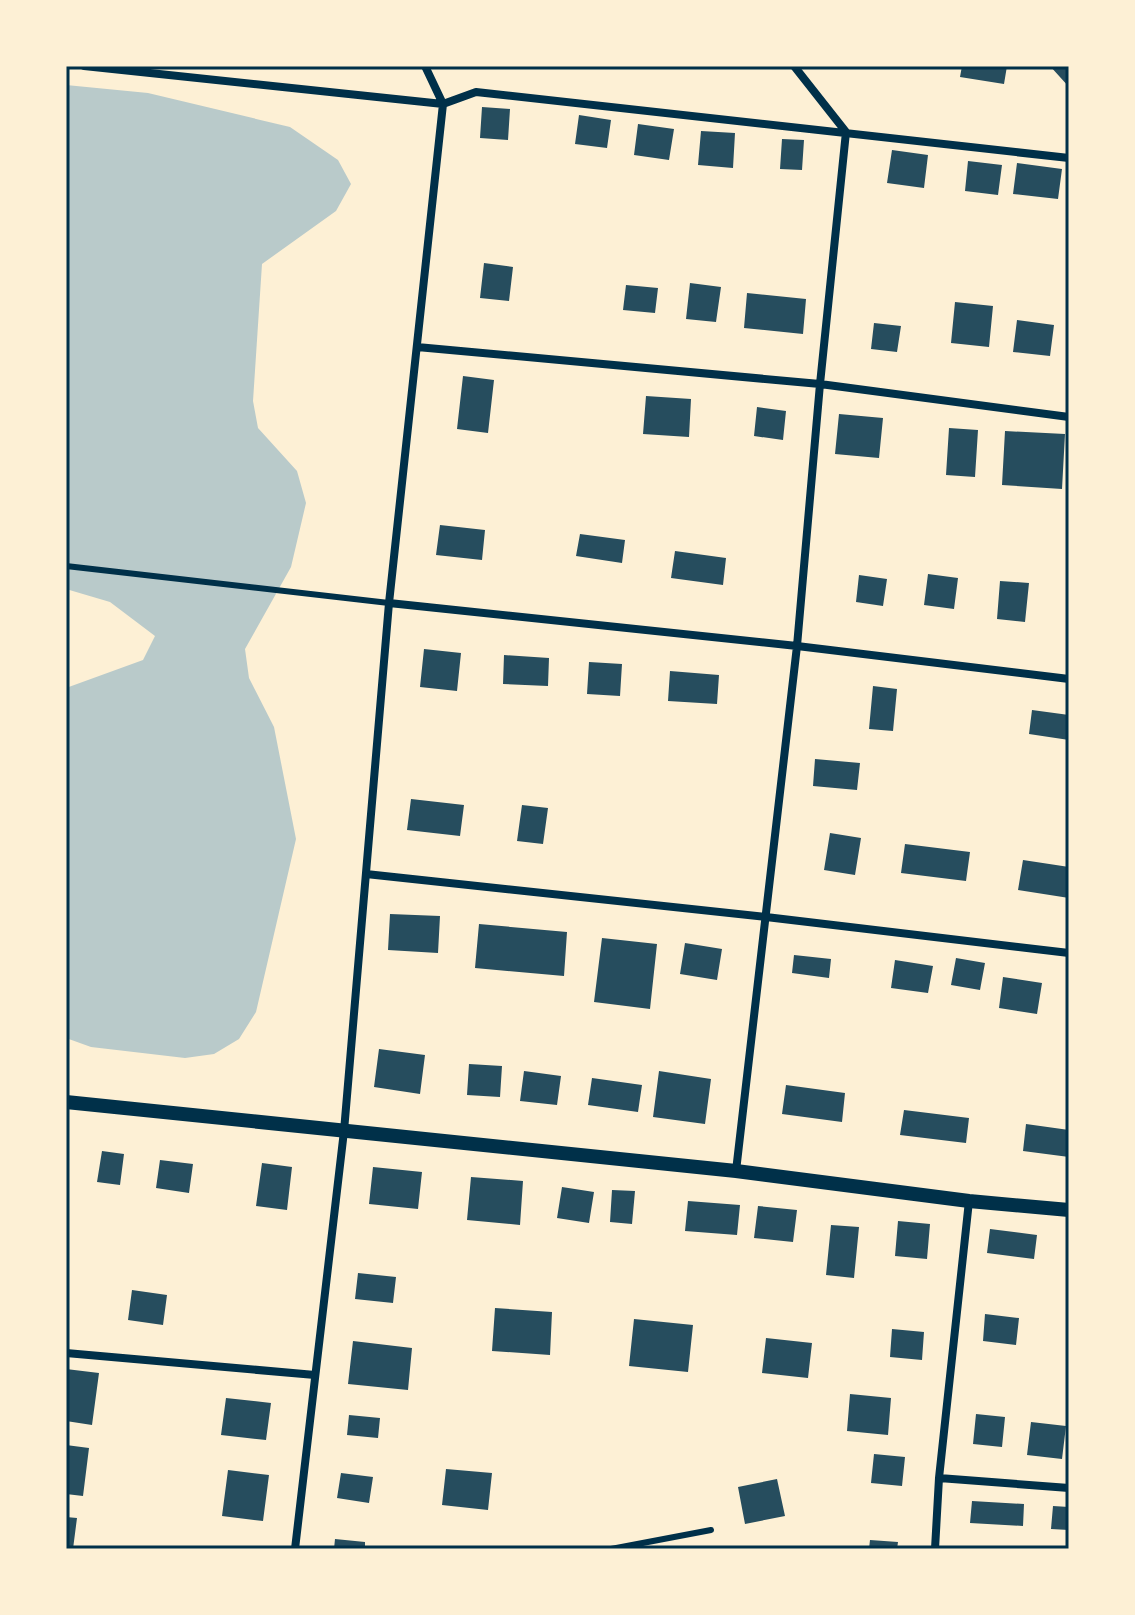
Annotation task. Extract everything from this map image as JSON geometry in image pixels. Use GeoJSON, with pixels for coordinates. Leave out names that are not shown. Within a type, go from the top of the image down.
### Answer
{"type":"FeatureCollection","features":[{"type":"Feature","properties":{"kind":"street"},"geometry":{"type":"LineString","coordinates":[[84,66],[443,104],[476,92],[1069,158]]}},
{"type":"Feature","properties":{"kind":"street"},"geometry":{"type":"LineString","coordinates":[[295,1549],[344,1131],[389,603],[443,104],[425,66]]}},
{"type":"Feature","properties":{"kind":"street"},"geometry":{"type":"LineString","coordinates":[[736,1171],[797,646],[846,132],[794,66]]}},
{"type":"Feature","properties":{"kind":"street"},"geometry":{"type":"LineString","coordinates":[[417,347],[820,384],[1069,417]]}},
{"type":"Feature","properties":{"kind":"street"},"geometry":{"type":"LineString","coordinates":[[389,603],[797,646],[1069,679]]}},
{"type":"Feature","properties":{"kind":"street"},"geometry":{"type":"LineString","coordinates":[[366,874],[1069,953]]}},
{"type":"Feature","properties":{"kind":"street"},"geometry":{"type":"LineString","coordinates":[[66,1102],[736,1171],[969,1201],[1069,1210]]}},
{"type":"Feature","properties":{"kind":"street"},"geometry":{"type":"LineString","coordinates":[[935,1549],[939,1478],[969,1201]]}},
{"type":"Feature","properties":{"kind":"street"},"geometry":{"type":"LineString","coordinates":[[66,1353],[315,1375]]}},
{"type":"Feature","properties":{"kind":"street"},"geometry":{"type":"LineString","coordinates":[[939,1478],[1069,1488]]}},
{"type":"Feature","properties":{"kind":"lane"},"geometry":{"type":"LineString","coordinates":[[66,566],[389,603]]}},
{"type":"Feature","properties":{"kind":"lane"},"geometry":{"type":"LineString","coordinates":[[611,1549],[711,1530]]}},
{"type":"Feature","properties":{"kind":"shaded area"},"geometry":{"type":"Polygon","coordinates":[[[66,85],[148,93],[290,127],[338,160],[351,184],[336,211],[262,264],[253,401],[258,428],[297,471],[306,503],[291,567],[245,649],[249,678],[274,727],[296,839],[256,1012],[239,1039],[214,1054],[185,1058],[91,1047],[66,1038],[66,688],[143,660],[155,636],[110,602],[66,589],[66,85]]]}},
{"type":"Feature","properties":{"kind":"building"},"geometry":{"type":"Polygon","coordinates":[[[962,66],[1007,66],[1004,84],[960,77],[962,66]]]}},
{"type":"Feature","properties":{"kind":"building"},"geometry":{"type":"Polygon","coordinates":[[[1050,66],[1069,66],[1069,87],[1050,66]]]}},
{"type":"Feature","properties":{"kind":"building"},"geometry":{"type":"Polygon","coordinates":[[[482,107],[510,109],[508,140],[480,138],[482,107]]]}},
{"type":"Feature","properties":{"kind":"building"},"geometry":{"type":"Polygon","coordinates":[[[579,115],[611,120],[607,148],[575,144],[579,115]]]}},
{"type":"Feature","properties":{"kind":"building"},"geometry":{"type":"Polygon","coordinates":[[[638,124],[674,129],[669,160],[634,155],[638,124]]]}},
{"type":"Feature","properties":{"kind":"building"},"geometry":{"type":"Polygon","coordinates":[[[701,131],[735,133],[733,168],[698,165],[701,131]]]}},
{"type":"Feature","properties":{"kind":"building"},"geometry":{"type":"Polygon","coordinates":[[[782,139],[804,140],[802,170],[780,169],[782,139]]]}},
{"type":"Feature","properties":{"kind":"building"},"geometry":{"type":"Polygon","coordinates":[[[892,150],[928,155],[924,188],[887,183],[892,150]]]}},
{"type":"Feature","properties":{"kind":"building"},"geometry":{"type":"Polygon","coordinates":[[[968,161],[1002,165],[998,195],[965,191],[968,161]]]}},
{"type":"Feature","properties":{"kind":"building"},"geometry":{"type":"Polygon","coordinates":[[[1017,163],[1062,169],[1058,199],[1013,194],[1017,163]]]}},
{"type":"Feature","properties":{"kind":"building"},"geometry":{"type":"Polygon","coordinates":[[[484,263],[513,267],[509,301],[480,298],[484,263]]]}},
{"type":"Feature","properties":{"kind":"building"},"geometry":{"type":"Polygon","coordinates":[[[690,283],[721,287],[716,322],[686,319],[690,283]]]}},
{"type":"Feature","properties":{"kind":"building"},"geometry":{"type":"Polygon","coordinates":[[[626,285],[658,288],[655,313],[623,310],[626,285]]]}},
{"type":"Feature","properties":{"kind":"building"},"geometry":{"type":"Polygon","coordinates":[[[747,293],[806,299],[803,334],[744,328],[747,293]]]}},
{"type":"Feature","properties":{"kind":"building"},"geometry":{"type":"Polygon","coordinates":[[[955,302],[993,306],[989,347],[951,343],[955,302]]]}},
{"type":"Feature","properties":{"kind":"building"},"geometry":{"type":"Polygon","coordinates":[[[1017,320],[1054,325],[1050,356],[1013,352],[1017,320]]]}},
{"type":"Feature","properties":{"kind":"building"},"geometry":{"type":"Polygon","coordinates":[[[874,323],[901,326],[897,352],[871,349],[874,323]]]}},
{"type":"Feature","properties":{"kind":"building"},"geometry":{"type":"Polygon","coordinates":[[[463,376],[494,380],[488,433],[457,429],[463,376]]]}},
{"type":"Feature","properties":{"kind":"building"},"geometry":{"type":"Polygon","coordinates":[[[646,396],[691,399],[689,437],[643,434],[646,396]]]}},
{"type":"Feature","properties":{"kind":"building"},"geometry":{"type":"Polygon","coordinates":[[[757,407],[786,411],[783,440],[754,436],[757,407]]]}},
{"type":"Feature","properties":{"kind":"building"},"geometry":{"type":"Polygon","coordinates":[[[839,414],[883,418],[879,458],[835,454],[839,414]]]}},
{"type":"Feature","properties":{"kind":"building"},"geometry":{"type":"Polygon","coordinates":[[[949,428],[978,430],[975,477],[946,475],[949,428]]]}},
{"type":"Feature","properties":{"kind":"building"},"geometry":{"type":"Polygon","coordinates":[[[1005,431],[1065,434],[1062,489],[1002,485],[1005,431]]]}},
{"type":"Feature","properties":{"kind":"building"},"geometry":{"type":"Polygon","coordinates":[[[440,525],[485,530],[482,560],[436,555],[440,525]]]}},
{"type":"Feature","properties":{"kind":"building"},"geometry":{"type":"Polygon","coordinates":[[[580,534],[625,540],[622,563],[576,556],[580,534]]]}},
{"type":"Feature","properties":{"kind":"building"},"geometry":{"type":"Polygon","coordinates":[[[675,551],[726,558],[723,585],[671,578],[675,551]]]}},
{"type":"Feature","properties":{"kind":"building"},"geometry":{"type":"Polygon","coordinates":[[[928,574],[958,578],[954,609],[924,605],[928,574]]]}},
{"type":"Feature","properties":{"kind":"building"},"geometry":{"type":"Polygon","coordinates":[[[859,575],[887,579],[883,606],[856,602],[859,575]]]}},
{"type":"Feature","properties":{"kind":"building"},"geometry":{"type":"Polygon","coordinates":[[[1000,581],[1029,583],[1025,622],[997,619],[1000,581]]]}},
{"type":"Feature","properties":{"kind":"building"},"geometry":{"type":"Polygon","coordinates":[[[424,649],[461,653],[457,691],[420,687],[424,649]]]}},
{"type":"Feature","properties":{"kind":"building"},"geometry":{"type":"Polygon","coordinates":[[[504,655],[549,658],[548,686],[503,684],[504,655]]]}},
{"type":"Feature","properties":{"kind":"building"},"geometry":{"type":"Polygon","coordinates":[[[589,662],[622,664],[620,696],[587,694],[589,662]]]}},
{"type":"Feature","properties":{"kind":"building"},"geometry":{"type":"Polygon","coordinates":[[[670,671],[719,675],[717,704],[668,701],[670,671]]]}},
{"type":"Feature","properties":{"kind":"building"},"geometry":{"type":"Polygon","coordinates":[[[873,686],[897,689],[893,731],[869,729],[873,686]]]}},
{"type":"Feature","properties":{"kind":"building"},"geometry":{"type":"Polygon","coordinates":[[[1032,710],[1069,715],[1069,740],[1029,734],[1032,710]]]}},
{"type":"Feature","properties":{"kind":"building"},"geometry":{"type":"Polygon","coordinates":[[[815,759],[860,763],[857,790],[813,786],[815,759]]]}},
{"type":"Feature","properties":{"kind":"building"},"geometry":{"type":"Polygon","coordinates":[[[411,799],[464,805],[460,836],[407,830],[411,799]]]}},
{"type":"Feature","properties":{"kind":"building"},"geometry":{"type":"Polygon","coordinates":[[[522,805],[548,808],[543,844],[517,841],[522,805]]]}},
{"type":"Feature","properties":{"kind":"building"},"geometry":{"type":"Polygon","coordinates":[[[830,833],[861,838],[855,875],[824,870],[830,833]]]}},
{"type":"Feature","properties":{"kind":"building"},"geometry":{"type":"Polygon","coordinates":[[[905,844],[970,852],[966,881],[901,873],[905,844]]]}},
{"type":"Feature","properties":{"kind":"building"},"geometry":{"type":"Polygon","coordinates":[[[1023,860],[1069,867],[1069,898],[1018,890],[1023,860]]]}},
{"type":"Feature","properties":{"kind":"building"},"geometry":{"type":"Polygon","coordinates":[[[390,914],[440,916],[438,953],[388,950],[390,914]]]}},
{"type":"Feature","properties":{"kind":"building"},"geometry":{"type":"Polygon","coordinates":[[[479,924],[567,932],[564,976],[475,968],[479,924]]]}},
{"type":"Feature","properties":{"kind":"building"},"geometry":{"type":"Polygon","coordinates":[[[602,938],[657,944],[650,1009],[594,1002],[602,938]]]}},
{"type":"Feature","properties":{"kind":"building"},"geometry":{"type":"Polygon","coordinates":[[[685,943],[722,949],[717,980],[680,974],[685,943]]]}},
{"type":"Feature","properties":{"kind":"building"},"geometry":{"type":"Polygon","coordinates":[[[794,955],[831,959],[829,978],[792,973],[794,955]]]}},
{"type":"Feature","properties":{"kind":"building"},"geometry":{"type":"Polygon","coordinates":[[[956,958],[985,963],[980,990],[951,985],[956,958]]]}},
{"type":"Feature","properties":{"kind":"building"},"geometry":{"type":"Polygon","coordinates":[[[895,960],[933,966],[928,993],[891,988],[895,960]]]}},
{"type":"Feature","properties":{"kind":"building"},"geometry":{"type":"Polygon","coordinates":[[[1003,977],[1042,983],[1037,1014],[999,1008],[1003,977]]]}},
{"type":"Feature","properties":{"kind":"building"},"geometry":{"type":"Polygon","coordinates":[[[379,1049],[425,1055],[420,1094],[374,1087],[379,1049]]]}},
{"type":"Feature","properties":{"kind":"building"},"geometry":{"type":"Polygon","coordinates":[[[469,1064],[502,1066],[500,1097],[467,1095],[469,1064]]]}},
{"type":"Feature","properties":{"kind":"building"},"geometry":{"type":"Polygon","coordinates":[[[524,1071],[561,1076],[557,1105],[520,1101],[524,1071]]]}},
{"type":"Feature","properties":{"kind":"building"},"geometry":{"type":"Polygon","coordinates":[[[659,1071],[711,1079],[705,1124],[653,1117],[659,1071]]]}},
{"type":"Feature","properties":{"kind":"building"},"geometry":{"type":"Polygon","coordinates":[[[592,1078],[642,1085],[638,1112],[588,1105],[592,1078]]]}},
{"type":"Feature","properties":{"kind":"building"},"geometry":{"type":"Polygon","coordinates":[[[786,1085],[845,1093],[842,1122],[782,1114],[786,1085]]]}},
{"type":"Feature","properties":{"kind":"building"},"geometry":{"type":"Polygon","coordinates":[[[904,1110],[969,1118],[966,1143],[900,1135],[904,1110]]]}},
{"type":"Feature","properties":{"kind":"building"},"geometry":{"type":"Polygon","coordinates":[[[1026,1124],[1069,1130],[1069,1157],[1023,1151],[1026,1124]]]}},
{"type":"Feature","properties":{"kind":"building"},"geometry":{"type":"Polygon","coordinates":[[[102,1151],[124,1154],[120,1185],[97,1182],[102,1151]]]}},
{"type":"Feature","properties":{"kind":"building"},"geometry":{"type":"Polygon","coordinates":[[[160,1160],[193,1164],[189,1193],[156,1188],[160,1160]]]}},
{"type":"Feature","properties":{"kind":"building"},"geometry":{"type":"Polygon","coordinates":[[[262,1163],[292,1167],[287,1210],[256,1206],[262,1163]]]}},
{"type":"Feature","properties":{"kind":"building"},"geometry":{"type":"Polygon","coordinates":[[[373,1167],[422,1172],[418,1209],[369,1204],[373,1167]]]}},
{"type":"Feature","properties":{"kind":"building"},"geometry":{"type":"Polygon","coordinates":[[[471,1177],[523,1181],[520,1225],[467,1220],[471,1177]]]}},
{"type":"Feature","properties":{"kind":"building"},"geometry":{"type":"Polygon","coordinates":[[[562,1187],[594,1192],[589,1223],[557,1218],[562,1187]]]}},
{"type":"Feature","properties":{"kind":"building"},"geometry":{"type":"Polygon","coordinates":[[[612,1190],[635,1191],[632,1224],[610,1222],[612,1190]]]}},
{"type":"Feature","properties":{"kind":"building"},"geometry":{"type":"Polygon","coordinates":[[[688,1201],[740,1205],[737,1235],[685,1231],[688,1201]]]}},
{"type":"Feature","properties":{"kind":"building"},"geometry":{"type":"Polygon","coordinates":[[[758,1206],[797,1210],[793,1242],[754,1238],[758,1206]]]}},
{"type":"Feature","properties":{"kind":"building"},"geometry":{"type":"Polygon","coordinates":[[[898,1221],[930,1224],[927,1259],[895,1256],[898,1221]]]}},
{"type":"Feature","properties":{"kind":"building"},"geometry":{"type":"Polygon","coordinates":[[[831,1225],[859,1227],[854,1278],[826,1275],[831,1225]]]}},
{"type":"Feature","properties":{"kind":"building"},"geometry":{"type":"Polygon","coordinates":[[[990,1229],[1037,1235],[1034,1259],[987,1253],[990,1229]]]}},
{"type":"Feature","properties":{"kind":"building"},"geometry":{"type":"Polygon","coordinates":[[[358,1273],[396,1277],[393,1303],[355,1299],[358,1273]]]}},
{"type":"Feature","properties":{"kind":"building"},"geometry":{"type":"Polygon","coordinates":[[[132,1290],[167,1295],[163,1325],[128,1320],[132,1290]]]}},
{"type":"Feature","properties":{"kind":"building"},"geometry":{"type":"Polygon","coordinates":[[[495,1308],[552,1312],[550,1355],[492,1351],[495,1308]]]}},
{"type":"Feature","properties":{"kind":"building"},"geometry":{"type":"Polygon","coordinates":[[[985,1314],[1019,1318],[1016,1345],[983,1341],[985,1314]]]}},
{"type":"Feature","properties":{"kind":"building"},"geometry":{"type":"Polygon","coordinates":[[[634,1319],[693,1325],[688,1372],[629,1366],[634,1319]]]}},
{"type":"Feature","properties":{"kind":"building"},"geometry":{"type":"Polygon","coordinates":[[[892,1329],[924,1332],[922,1360],[890,1357],[892,1329]]]}},
{"type":"Feature","properties":{"kind":"building"},"geometry":{"type":"Polygon","coordinates":[[[766,1338],[812,1343],[808,1378],[762,1373],[766,1338]]]}},
{"type":"Feature","properties":{"kind":"building"},"geometry":{"type":"Polygon","coordinates":[[[353,1341],[412,1348],[408,1390],[348,1384],[353,1341]]]}},
{"type":"Feature","properties":{"kind":"building"},"geometry":{"type":"Polygon","coordinates":[[[66,1369],[99,1373],[92,1425],[66,1421],[66,1369]]]}},
{"type":"Feature","properties":{"kind":"building"},"geometry":{"type":"Polygon","coordinates":[[[850,1394],[891,1398],[888,1435],[847,1431],[850,1394]]]}},
{"type":"Feature","properties":{"kind":"building"},"geometry":{"type":"Polygon","coordinates":[[[226,1398],[271,1403],[266,1440],[221,1435],[226,1398]]]}},
{"type":"Feature","properties":{"kind":"building"},"geometry":{"type":"Polygon","coordinates":[[[976,1414],[1005,1417],[1002,1447],[973,1444],[976,1414]]]}},
{"type":"Feature","properties":{"kind":"building"},"geometry":{"type":"Polygon","coordinates":[[[349,1415],[380,1418],[378,1438],[347,1435],[349,1415]]]}},
{"type":"Feature","properties":{"kind":"building"},"geometry":{"type":"Polygon","coordinates":[[[1031,1422],[1066,1426],[1062,1459],[1027,1455],[1031,1422]]]}},
{"type":"Feature","properties":{"kind":"building"},"geometry":{"type":"Polygon","coordinates":[[[66,1445],[89,1448],[83,1496],[66,1494],[66,1445]]]}},
{"type":"Feature","properties":{"kind":"building"},"geometry":{"type":"Polygon","coordinates":[[[874,1454],[905,1457],[902,1486],[871,1483],[874,1454]]]}},
{"type":"Feature","properties":{"kind":"building"},"geometry":{"type":"Polygon","coordinates":[[[446,1469],[492,1473],[488,1510],[442,1505],[446,1469]]]}},
{"type":"Feature","properties":{"kind":"building"},"geometry":{"type":"Polygon","coordinates":[[[228,1470],[269,1475],[263,1521],[222,1516],[228,1470]]]}},
{"type":"Feature","properties":{"kind":"building"},"geometry":{"type":"Polygon","coordinates":[[[341,1473],[373,1477],[369,1503],[337,1498],[341,1473]]]}},
{"type":"Feature","properties":{"kind":"building"},"geometry":{"type":"Polygon","coordinates":[[[777,1479],[785,1516],[745,1524],[738,1487],[777,1479]]]}},
{"type":"Feature","properties":{"kind":"building"},"geometry":{"type":"Polygon","coordinates":[[[972,1501],[1024,1504],[1023,1526],[970,1523],[972,1501]]]}},
{"type":"Feature","properties":{"kind":"building"},"geometry":{"type":"Polygon","coordinates":[[[1053,1506],[1069,1507],[1069,1530],[1051,1529],[1053,1506]]]}},
{"type":"Feature","properties":{"kind":"building"},"geometry":{"type":"Polygon","coordinates":[[[66,1517],[77,1518],[73,1549],[66,1549],[66,1517]]]}},
{"type":"Feature","properties":{"kind":"building"},"geometry":{"type":"Polygon","coordinates":[[[335,1539],[365,1542],[365,1549],[334,1549],[335,1539]]]}},
{"type":"Feature","properties":{"kind":"building"},"geometry":{"type":"Polygon","coordinates":[[[870,1540],[898,1542],[897,1549],[869,1549],[870,1540]]]}}]}
